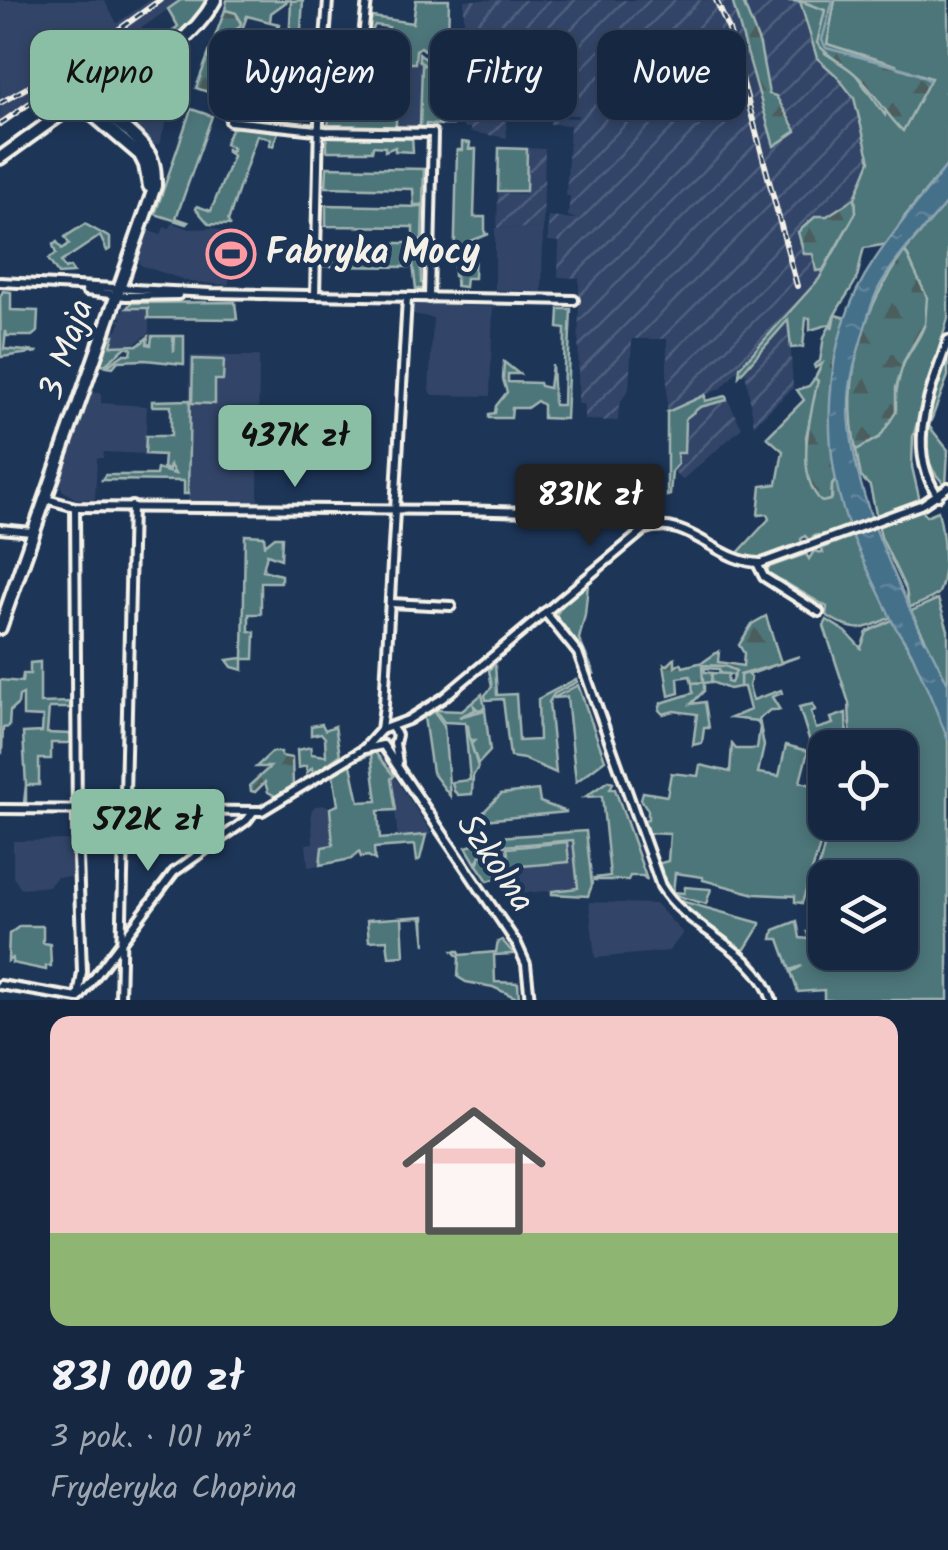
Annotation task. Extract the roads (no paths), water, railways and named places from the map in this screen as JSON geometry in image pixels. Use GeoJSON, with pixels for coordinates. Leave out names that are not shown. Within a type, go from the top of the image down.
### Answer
{"type":"FeatureCollection","features":[{"type":"Feature","properties":{"kind":"street"},"geometry":{"type":"LineString","coordinates":[[189,35],[216,0]]}},
{"type":"Feature","properties":{"kind":"street"},"geometry":{"type":"LineString","coordinates":[[326,30],[328,0]]}},
{"type":"Feature","properties":{"kind":"street"},"geometry":{"type":"LineString","coordinates":[[364,30],[367,0]]}},
{"type":"Feature","properties":{"kind":"street"},"geometry":{"type":"LineString","coordinates":[[0,158],[54,120]]}},
{"type":"Feature","properties":{"kind":"street"},"geometry":{"type":"LineString","coordinates":[[98,120],[140,155],[148,176],[149,202]]}},
{"type":"Feature","properties":{"kind":"street","name":"3 Maja"},"geometry":{"type":"LineString","coordinates":[[0,628],[155,182],[152,159],[112,120]]}},
{"type":"Feature","properties":{"kind":"street"},"geometry":{"type":"LineString","coordinates":[[315,295],[320,120]]}},
{"type":"Feature","properties":{"kind":"street"},"geometry":{"type":"LineString","coordinates":[[230,121],[319,130],[434,132],[428,298]]}},
{"type":"Feature","properties":{"kind":"street"},"geometry":{"type":"LineString","coordinates":[[0,282],[117,292],[574,300]]}},
{"type":"Feature","properties":{"kind":"street"},"geometry":{"type":"LineString","coordinates":[[380,732],[407,298]]}},
{"type":"Feature","properties":{"kind":"street"},"geometry":{"type":"LineString","coordinates":[[938,496],[924,471],[920,439],[948,340]]}},
{"type":"Feature","properties":{"kind":"street"},"geometry":{"type":"LineString","coordinates":[[46,499],[75,506],[631,515],[653,526],[678,528],[734,559],[757,563],[921,505],[948,487]]}},
{"type":"Feature","properties":{"kind":"street"},"geometry":{"type":"LineString","coordinates":[[75,506],[81,983],[78,999]]}},
{"type":"Feature","properties":{"kind":"street"},"geometry":{"type":"LineString","coordinates":[[120,1000],[132,506]]}},
{"type":"Feature","properties":{"kind":"street"},"geometry":{"type":"LineString","coordinates":[[0,809],[253,812],[269,808],[364,748],[380,732],[441,700],[628,541],[653,526]]}},
{"type":"Feature","properties":{"kind":"street"},"geometry":{"type":"LineString","coordinates":[[0,529],[34,532]]}},
{"type":"Feature","properties":{"kind":"street"},"geometry":{"type":"LineString","coordinates":[[757,563],[767,580],[819,612]]}},
{"type":"Feature","properties":{"kind":"street"},"geometry":{"type":"LineString","coordinates":[[390,603],[451,606]]}},
{"type":"Feature","properties":{"kind":"street"},"geometry":{"type":"LineString","coordinates":[[545,612],[578,653],[657,876],[668,897],[752,966],[772,1000]]}},
{"type":"Feature","properties":{"kind":"street"},"geometry":{"type":"LineString","coordinates":[[384,706],[396,739],[398,764]]}},
{"type":"Feature","properties":{"kind":"street"},"geometry":{"type":"LineString","coordinates":[[364,748],[396,739],[408,720]]}},
{"type":"Feature","properties":{"kind":"street","name":"Szkolna"},"geometry":{"type":"LineString","coordinates":[[380,732],[384,745],[520,948],[530,1000]]}},
{"type":"Feature","properties":{"kind":"street"},"geometry":{"type":"LineString","coordinates":[[78,999],[181,864],[253,812]]}},
{"type":"Feature","properties":{"kind":"street"},"geometry":{"type":"LineString","coordinates":[[81,983],[94,975]]}},
{"type":"Feature","properties":{"kind":"street"},"geometry":{"type":"LineString","coordinates":[[0,985],[78,999]]}},
{"type":"Feature","properties":{"kind":"water"},"geometry":{"type":"Polygon","coordinates":[[[948,164],[948,201],[896,262],[875,296],[853,371],[849,409],[857,470],[876,529],[924,641],[948,684],[948,740],[842,506],[834,471],[830,398],[834,361],[856,292],[891,236],[948,164]]]}},
{"type":"Feature","properties":{"kind":"waterway"},"geometry":{"type":"LineString","coordinates":[[833,0],[822,40],[826,48],[909,70],[929,80]]}},
{"type":"Feature","properties":{"kind":"railway"},"geometry":{"type":"LineString","coordinates":[[0,103],[76,60],[160,0]]}},
{"type":"Feature","properties":{"kind":"railway"},"geometry":{"type":"LineString","coordinates":[[716,0],[729,30],[797,286]]}},
{"type":"Feature","properties":{"kind":"railway"},"geometry":{"type":"LineString","coordinates":[[0,124],[30,103]]}},
{"type":"Feature","properties":{"kind":"place","name":"Fabryka Mocy"},"geometry":{"type":"Point","coordinates":[231,254]}}]}
